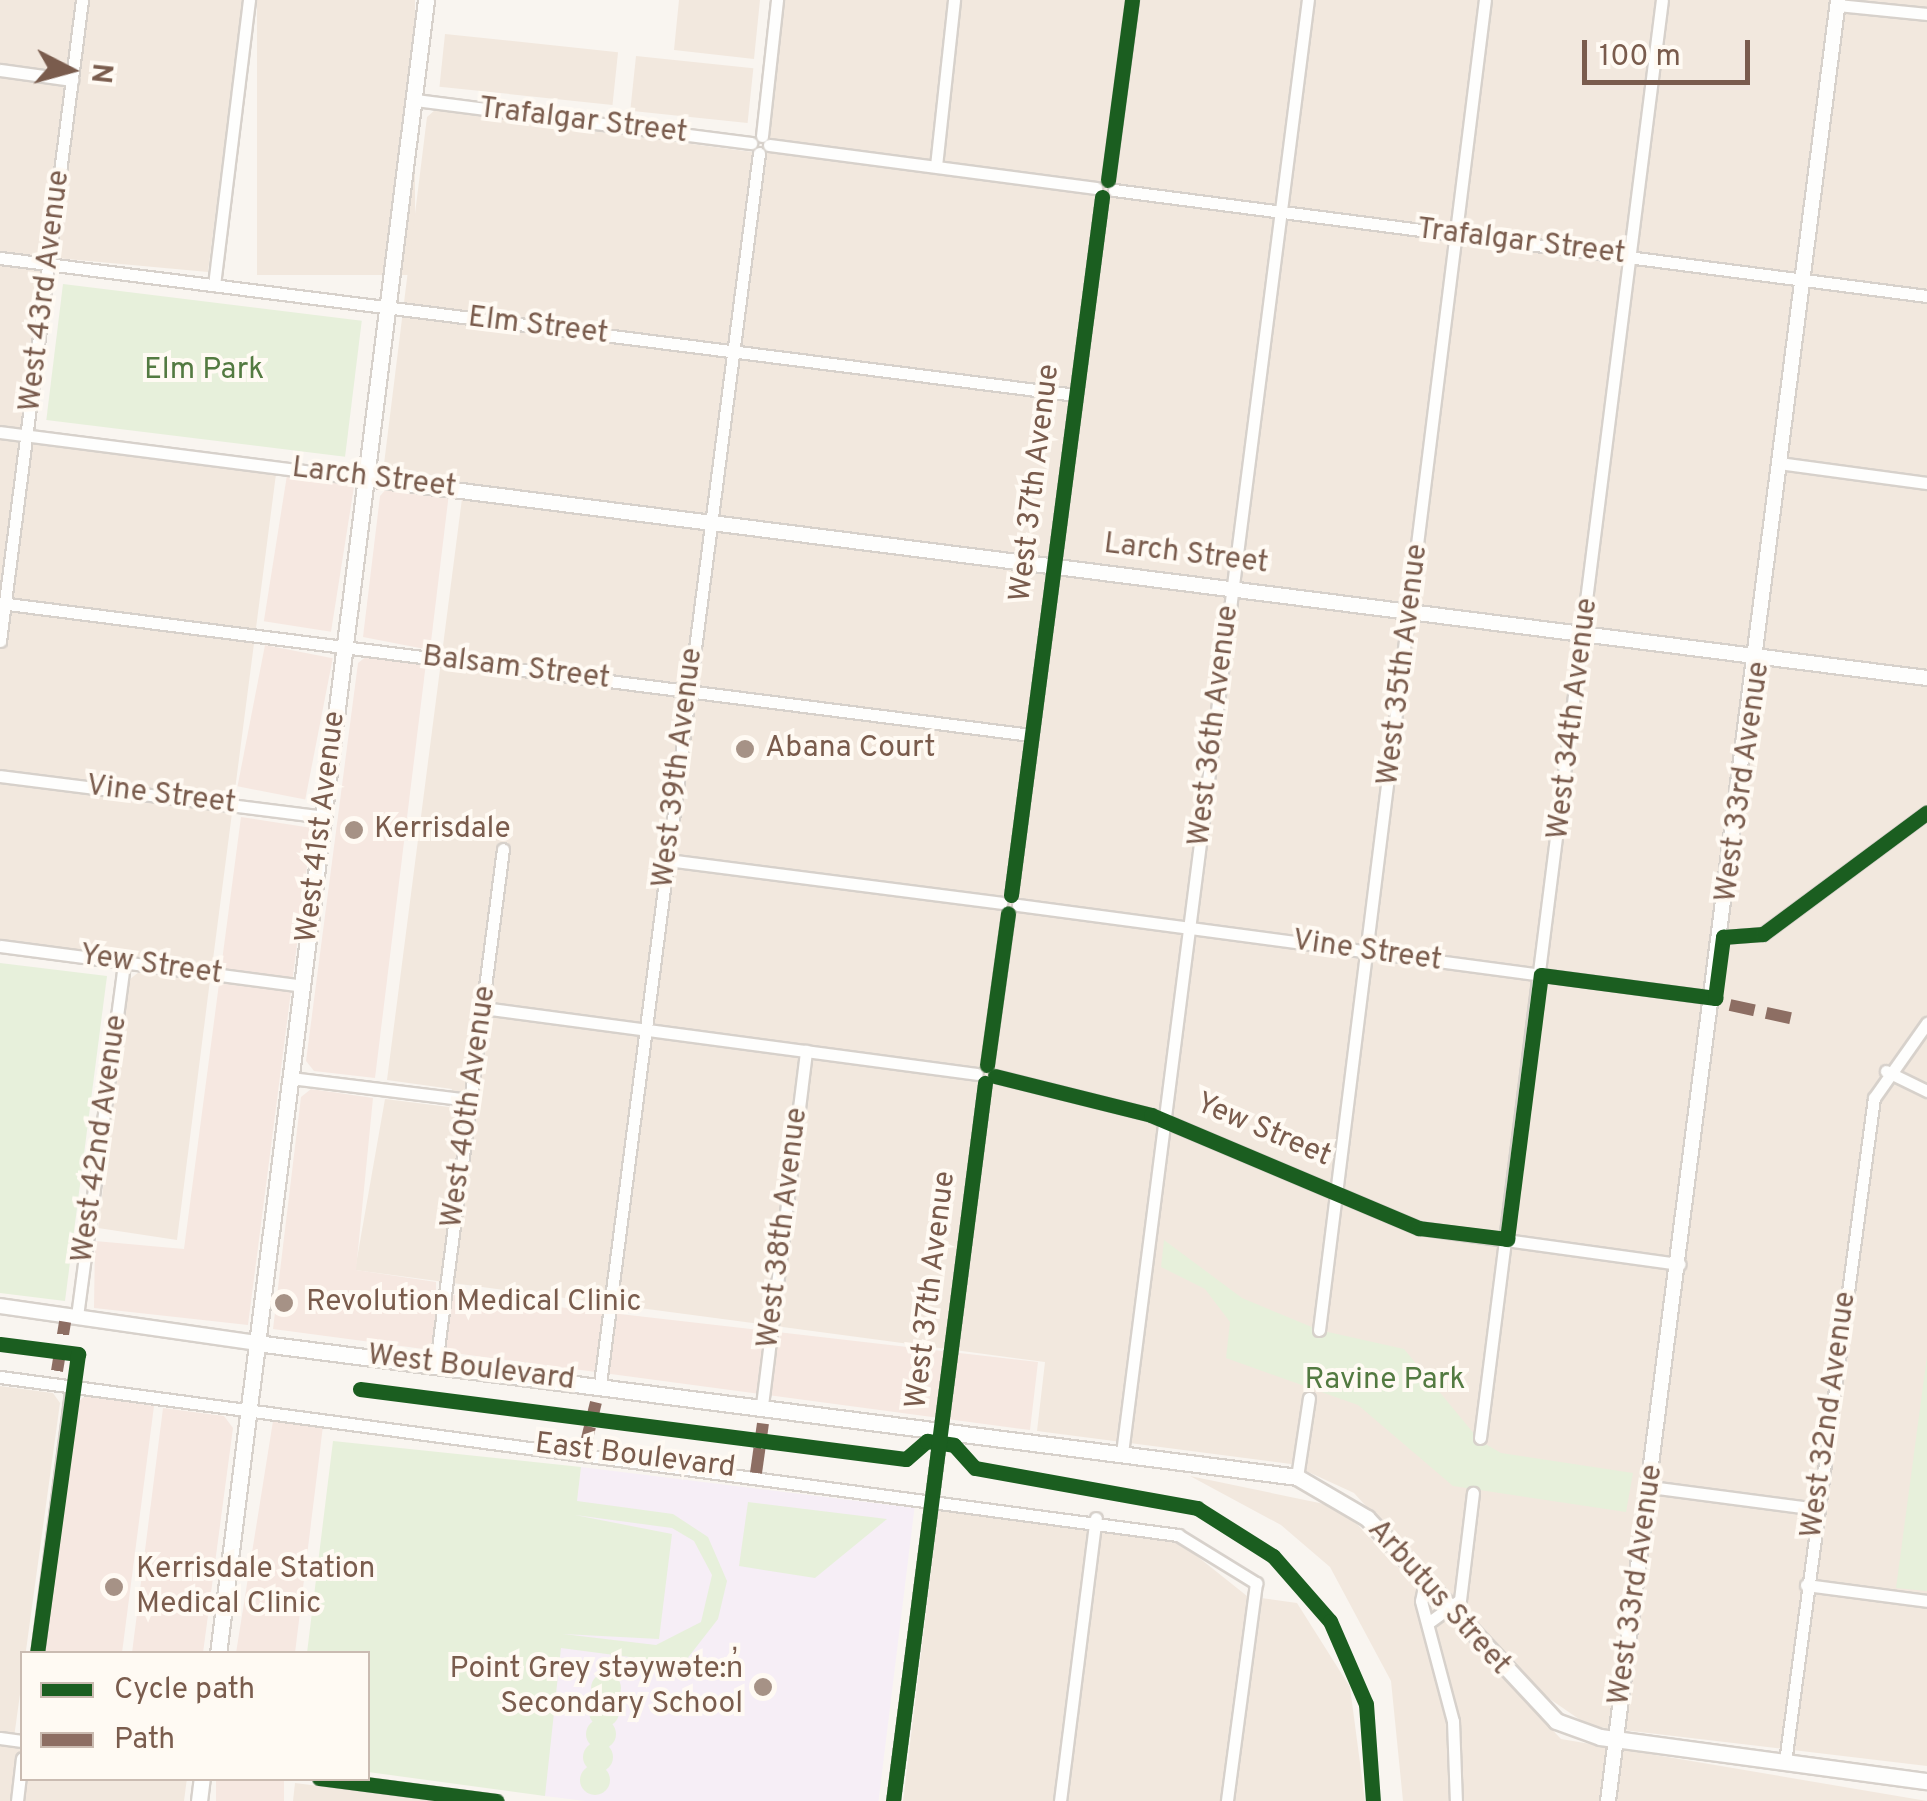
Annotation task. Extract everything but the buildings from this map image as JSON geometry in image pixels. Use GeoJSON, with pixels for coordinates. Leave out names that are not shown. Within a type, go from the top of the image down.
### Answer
{"type":"FeatureCollection","features":[{"type":"Feature","properties":{"kind":"main road","name":"West 41st Avenue"},"geometry":{"type":"LineString","coordinates":[[218,1651],[426,0]]}},
{"type":"Feature","properties":{"kind":"main road","name":"West Boulevard"},"geometry":{"type":"LineString","coordinates":[[256,1343],[942,1428]]}},
{"type":"Feature","properties":{"kind":"main road","name":"Arbutus Street"},"geometry":{"type":"LineString","coordinates":[[942,1428],[1297,1477],[1349,1502],[1534,1705],[1616,1740],[1927,1780]]}},
{"type":"Feature","properties":{"kind":"street","name":"West 43rd Avenue"},"geometry":{"type":"LineString","coordinates":[[0,641],[82,0]]}},
{"type":"Feature","properties":{"kind":"street"},"geometry":{"type":"LineString","coordinates":[[214,285],[249,0]]}},
{"type":"Feature","properties":{"kind":"street","name":"West 39th Avenue"},"geometry":{"type":"LineString","coordinates":[[600,1384],[777,0]]}},
{"type":"Feature","properties":{"kind":"street"},"geometry":{"type":"LineString","coordinates":[[936,166],[954,0]]}},
{"type":"Feature","properties":{"kind":"street","name":"West 37th Avenue"},"geometry":{"type":"LineString","coordinates":[[892,1801],[1075,395],[1132,0]]}},
{"type":"Feature","properties":{"kind":"street","name":"West 36th Avenue"},"geometry":{"type":"LineString","coordinates":[[1122,1452],[1308,0]]}},
{"type":"Feature","properties":{"kind":"street","name":"West 35th Avenue"},"geometry":{"type":"LineString","coordinates":[[1319,1330],[1412,611],[1485,0]]}},
{"type":"Feature","properties":{"kind":"street","name":"West 34th Avenue"},"geometry":{"type":"LineString","coordinates":[[1480,1438],[1633,258],[1662,0]]}},
{"type":"Feature","properties":{"kind":"street"},"geometry":{"type":"LineString","coordinates":[[1838,3],[1927,14]]}},
{"type":"Feature","properties":{"kind":"street","name":"West 33rd Avenue"},"geometry":{"type":"LineString","coordinates":[[1608,1801],[1786,464],[1838,3]]}},
{"type":"Feature","properties":{"kind":"street"},"geometry":{"type":"LineString","coordinates":[[0,70],[72,80]]}},
{"type":"Feature","properties":{"kind":"street","name":"Trafalgar Street"},"geometry":{"type":"LineString","coordinates":[[415,100],[1927,296]]}},
{"type":"Feature","properties":{"kind":"street","name":"Elm Street"},"geometry":{"type":"LineString","coordinates":[[0,258],[1075,395]]}},
{"type":"Feature","properties":{"kind":"street","name":"Larch Street"},"geometry":{"type":"LineString","coordinates":[[0,432],[1927,678]]}},
{"type":"Feature","properties":{"kind":"street"},"geometry":{"type":"LineString","coordinates":[[1786,464],[1927,483]]}},
{"type":"Feature","properties":{"kind":"street","name":"Balsam Street"},"geometry":{"type":"LineString","coordinates":[[2,603],[1031,735]]}},
{"type":"Feature","properties":{"kind":"street","name":"Vine Street"},"geometry":{"type":"LineString","coordinates":[[0,776],[322,817]]}},
{"type":"Feature","properties":{"kind":"street"},"geometry":{"type":"LineString","coordinates":[[1723,937],[1762,934],[1927,812]]}},
{"type":"Feature","properties":{"kind":"street","name":"West 40th Avenue"},"geometry":{"type":"LineString","coordinates":[[436,1364],[502,849]]}},
{"type":"Feature","properties":{"kind":"street","name":"Vine Street"},"geometry":{"type":"LineString","coordinates":[[667,860],[1715,998]]}},
{"type":"Feature","properties":{"kind":"street","name":"Yew Street"},"geometry":{"type":"LineString","coordinates":[[0,946],[302,986]]}},
{"type":"Feature","properties":{"kind":"street","name":"West 42nd Avenue"},"geometry":{"type":"LineString","coordinates":[[77,1316],[124,962]]}},
{"type":"Feature","properties":{"kind":"street","name":"Yew Street"},"geometry":{"type":"LineString","coordinates":[[483,1008],[986,1074],[1164,1120],[1419,1228],[1680,1264]]}},
{"type":"Feature","properties":{"kind":"street"},"geometry":{"type":"LineString","coordinates":[[1927,1023],[1886,1071],[1927,1091]]}},
{"type":"Feature","properties":{"kind":"street","name":"West 38th Avenue"},"geometry":{"type":"LineString","coordinates":[[762,1405],[806,1051]]}},
{"type":"Feature","properties":{"kind":"street","name":"West 32nd Avenue"},"geometry":{"type":"LineString","coordinates":[[1786,1762],[1816,1509],[1874,1098],[1886,1071]]}},
{"type":"Feature","properties":{"kind":"street"},"geometry":{"type":"LineString","coordinates":[[290,1078],[470,1100]]}},
{"type":"Feature","properties":{"kind":"street","name":"West Boulevard"},"geometry":{"type":"LineString","coordinates":[[0,1306],[256,1343]]}},
{"type":"Feature","properties":{"kind":"street","name":"East Boulevard"},"geometry":{"type":"LineString","coordinates":[[0,1377],[249,1413],[1096,1518],[1178,1535],[1256,1583],[1227,1801]]}},
{"type":"Feature","properties":{"kind":"street"},"geometry":{"type":"LineString","coordinates":[[36,1651],[72,1386]]}},
{"type":"Feature","properties":{"kind":"street"},"geometry":{"type":"LineString","coordinates":[[1297,1477],[1309,1398]]}},
{"type":"Feature","properties":{"kind":"street"},"geometry":{"type":"LineString","coordinates":[[1650,1488],[1816,1509]]}},
{"type":"Feature","properties":{"kind":"street"},"geometry":{"type":"LineString","coordinates":[[1428,1623],[1460,1600],[1472,1493]]}},
{"type":"Feature","properties":{"kind":"street"},"geometry":{"type":"LineString","coordinates":[[1060,1801],[1096,1518]]}},
{"type":"Feature","properties":{"kind":"street"},"geometry":{"type":"LineString","coordinates":[[1425,1582],[1428,1623],[1453,1722],[1456,1801]]}},
{"type":"Feature","properties":{"kind":"street"},"geometry":{"type":"LineString","coordinates":[[1806,1585],[1927,1601]]}},
{"type":"Feature","properties":{"kind":"street"},"geometry":{"type":"LineString","coordinates":[[17,1801],[20,1775]]}},
{"type":"Feature","properties":{"kind":"street"},"geometry":{"type":"LineString","coordinates":[[342,1781],[498,1801]]}},
{"type":"Feature","properties":{"kind":"shaded area"},"geometry":{"type":"Polygon","coordinates":[[[0,0],[243,0],[208,272],[45,257],[23,441],[276,474],[212,967],[0,941],[0,0]]]}},
{"type":"Feature","properties":{"kind":"shaded area"},"geometry":{"type":"Polygon","coordinates":[[[257,0],[415,0],[415,275],[257,275],[257,0]]]}},
{"type":"Feature","properties":{"kind":"shaded area"},"geometry":{"type":"Polygon","coordinates":[[[679,0],[760,0],[754,59],[674,50],[679,0]]]}},
{"type":"Feature","properties":{"kind":"shaded area"},"geometry":{"type":"Polygon","coordinates":[[[784,0],[1927,0],[1927,1766],[1589,1726],[1528,1684],[1354,1493],[1291,1464],[1037,1431],[1045,1362],[355,1270],[385,1099],[449,1107],[452,1089],[387,1080],[464,483],[384,464],[427,117],[435,110],[767,154],[784,0]]]}},
{"type":"Feature","properties":{"kind":"shaded area"},"geometry":{"type":"Polygon","coordinates":[[[445,34],[618,52],[613,105],[439,87],[445,34]]]}},
{"type":"Feature","properties":{"kind":"shaded area"},"geometry":{"type":"Polygon","coordinates":[[[636,56],[753,68],[748,123],[630,111],[636,56]]]}},
{"type":"Feature","properties":{"kind":"shaded area"},"geometry":{"type":"Polygon","coordinates":[[[287,475],[354,486],[331,632],[264,621],[287,475]]]}},
{"type":"Feature","properties":{"kind":"shaded area"},"geometry":{"type":"Polygon","coordinates":[[[389,486],[449,493],[430,650],[363,637],[380,496],[389,486]]]}},
{"type":"Feature","properties":{"kind":"shaded area"},"geometry":{"type":"Polygon","coordinates":[[[265,645],[333,658],[305,800],[238,786],[265,645]]]}},
{"type":"Feature","properties":{"kind":"shaded area"},"geometry":{"type":"Polygon","coordinates":[[[367,656],[426,663],[375,1078],[314,1071],[306,1061],[358,663],[367,656]]]}},
{"type":"Feature","properties":{"kind":"shaded area"},"geometry":{"type":"Polygon","coordinates":[[[241,817],[312,828],[248,1325],[94,1308],[95,1241],[184,1249],[241,817]]]}},
{"type":"Feature","properties":{"kind":"shaded area"},"geometry":{"type":"Polygon","coordinates":[[[140,971],[210,980],[177,1240],[98,1228],[129,980],[140,971]]]}},
{"type":"Feature","properties":{"kind":"shaded area"},"geometry":{"type":"Polygon","coordinates":[[[311,1089],[373,1098],[356,1270],[436,1282],[436,1293],[1038,1362],[1030,1430],[273,1329],[301,1097],[311,1089]]]}},
{"type":"Feature","properties":{"kind":"shaded area"},"geometry":{"type":"Polygon","coordinates":[[[0,1386],[53,1393],[60,1403],[26,1651],[20,1651],[20,1694],[13,1745],[20,1746],[20,1781],[187,1781],[184,1801],[0,1801],[0,1386]]]}},
{"type":"Feature","properties":{"kind":"shaded area"},"geometry":{"type":"Polygon","coordinates":[[[85,1396],[154,1406],[122,1651],[44,1651],[77,1403],[85,1396]]]}},
{"type":"Feature","properties":{"kind":"shaded area"},"geometry":{"type":"Polygon","coordinates":[[[163,1408],[224,1416],[233,1428],[203,1651],[132,1651],[163,1408]]]}},
{"type":"Feature","properties":{"kind":"shaded area"},"geometry":{"type":"Polygon","coordinates":[[[273,1421],[323,1426],[295,1651],[236,1651],[273,1421]]]}},
{"type":"Feature","properties":{"kind":"shaded area"},"geometry":{"type":"Polygon","coordinates":[[[581,1467],[914,1508],[879,1801],[585,1801],[541,1796],[581,1467]]]}},
{"type":"Feature","properties":{"kind":"shaded area"},"geometry":{"type":"Polygon","coordinates":[[[1190,1476],[1329,1505],[1358,1525],[1561,1739],[1927,1801],[1403,1801],[1391,1681],[1330,1567],[1281,1525],[1190,1476]]]}},
{"type":"Feature","properties":{"kind":"shaded area"},"geometry":{"type":"Polygon","coordinates":[[[939,1506],[1115,1525],[1183,1545],[1247,1596],[1297,1603],[1350,1687],[1365,1801],[903,1801],[939,1506]]]}},
{"type":"Feature","properties":{"kind":"shaded area"},"geometry":{"type":"Polygon","coordinates":[[[216,1781],[284,1781],[284,1801],[216,1801],[216,1781]]]}},
{"type":"Feature","properties":{"kind":"shaded area"},"geometry":{"type":"Polygon","coordinates":[[[295,1783],[440,1801],[293,1801],[295,1783]]]}},
{"type":"Feature","properties":{"kind":"green space","name":"Elm Park"},"geometry":{"type":"Polygon","coordinates":[[[63,284],[362,321],[345,457],[46,420],[63,284]]]}},
{"type":"Feature","properties":{"kind":"green space"},"geometry":{"type":"Polygon","coordinates":[[[0,963],[107,976],[65,1301],[0,1293],[0,963]]]}},
{"type":"Feature","properties":{"kind":"green space","name":"Ravine Park"},"geometry":{"type":"Polygon","coordinates":[[[1164,1240],[1242,1298],[1319,1330],[1404,1349],[1480,1441],[1501,1453],[1633,1473],[1626,1512],[1453,1486],[1358,1405],[1226,1358],[1230,1322],[1205,1289],[1161,1267],[1164,1240]]]}},
{"type":"Feature","properties":{"kind":"green space"},"geometry":{"type":"Polygon","coordinates":[[[1927,1356],[1927,1591],[1896,1588],[1927,1356]]]}},
{"type":"Feature","properties":{"kind":"green space"},"geometry":{"type":"Polygon","coordinates":[[[333,1441],[581,1467],[577,1501],[673,1514],[708,1537],[727,1581],[718,1619],[683,1664],[561,1648],[545,1796],[370,1772],[370,1651],[307,1651],[333,1441]],[[575,1515],[672,1534],[659,1639],[563,1634],[656,1645],[701,1622],[712,1575],[694,1541],[672,1528],[575,1515]]]}},
{"type":"Feature","properties":{"kind":"green space"},"geometry":{"type":"Polygon","coordinates":[[[748,1502],[887,1519],[815,1578],[739,1566],[748,1502]]]}},
{"type":"Feature","properties":{"kind":"green space"},"geometry":{"type":"Polygon","coordinates":[[[606,1673],[617,1677],[621,1688],[617,1699],[606,1703],[595,1699],[591,1688],[595,1677],[606,1673]]]}},
{"type":"Feature","properties":{"kind":"green space"},"geometry":{"type":"Polygon","coordinates":[[[604,1697],[615,1701],[619,1712],[615,1723],[604,1727],[593,1723],[589,1712],[593,1701],[604,1697]]]}},
{"type":"Feature","properties":{"kind":"green space"},"geometry":{"type":"Polygon","coordinates":[[[601,1719],[612,1723],[616,1734],[612,1745],[601,1749],[590,1745],[586,1734],[590,1723],[601,1719]]]}},
{"type":"Feature","properties":{"kind":"green space"},"geometry":{"type":"Polygon","coordinates":[[[598,1742],[609,1746],[613,1757],[609,1768],[598,1772],[587,1768],[583,1757],[587,1746],[598,1742]]]}},
{"type":"Feature","properties":{"kind":"green space"},"geometry":{"type":"Polygon","coordinates":[[[595,1765],[606,1769],[610,1780],[606,1791],[595,1795],[584,1791],[580,1780],[584,1769],[595,1765]]]}},
{"type":"Feature","properties":{"kind":"marked path"},"geometry":{"type":"LineString","coordinates":[[1730,1005],[1799,1020]]}},
{"type":"Feature","properties":{"kind":"marked path"},"geometry":{"type":"LineString","coordinates":[[57,1371],[65,1322]]}},
{"type":"Feature","properties":{"kind":"marked path"},"geometry":{"type":"LineString","coordinates":[[584,1451],[596,1402]]}},
{"type":"Feature","properties":{"kind":"marked path"},"geometry":{"type":"LineString","coordinates":[[756,1473],[763,1423]]}},
{"type":"Feature","properties":{"kind":"cycle path"},"geometry":{"type":"LineString","coordinates":[[1108,180],[1132,0]]}},
{"type":"Feature","properties":{"kind":"cycle path"},"geometry":{"type":"LineString","coordinates":[[1011,895],[1102,197]]}},
{"type":"Feature","properties":{"kind":"cycle path"},"geometry":{"type":"LineString","coordinates":[[995,1076],[1151,1115],[1419,1228],[1507,1239],[1541,975],[1715,998],[1723,937],[1763,934],[1927,812]]}},
{"type":"Feature","properties":{"kind":"cycle path"},"geometry":{"type":"LineString","coordinates":[[987,1065],[1008,913]]}},
{"type":"Feature","properties":{"kind":"cycle path"},"geometry":{"type":"LineString","coordinates":[[893,1801],[985,1083]]}},
{"type":"Feature","properties":{"kind":"cycle path"},"geometry":{"type":"LineString","coordinates":[[0,1344],[78,1354],[37,1651]]}},
{"type":"Feature","properties":{"kind":"cycle path"},"geometry":{"type":"LineString","coordinates":[[360,1389],[906,1459],[927,1441],[954,1445],[975,1468],[1197,1508],[1273,1556],[1330,1621],[1366,1704],[1373,1801]]}},
{"type":"Feature","properties":{"kind":"cycle path"},"geometry":{"type":"LineString","coordinates":[[342,1781],[497,1801]]}},
{"type":"Feature","properties":{"kind":"place","name":"Abana Court"},"geometry":{"type":"Point","coordinates":[745,749]}},
{"type":"Feature","properties":{"kind":"place","name":"Kerrisdale"},"geometry":{"type":"Point","coordinates":[354,830]}},
{"type":"Feature","properties":{"kind":"place","name":"Revolution Medical Clinic"},"geometry":{"type":"Point","coordinates":[284,1303]}},
{"type":"Feature","properties":{"kind":"place","name":"Kerrisdale Station Medical Clinic"},"geometry":{"type":"Point","coordinates":[114,1587]}},
{"type":"Feature","properties":{"kind":"place","name":"Point Grey stəywəte:n̓ Secondary School"},"geometry":{"type":"Point","coordinates":[763,1687]}}]}
